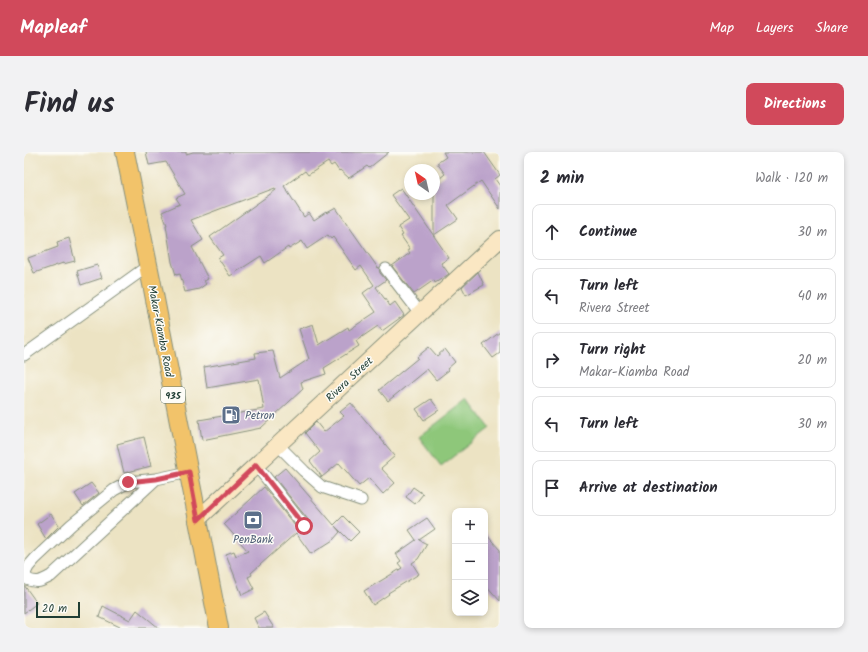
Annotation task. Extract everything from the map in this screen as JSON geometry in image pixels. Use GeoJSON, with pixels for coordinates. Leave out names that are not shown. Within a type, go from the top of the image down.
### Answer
{"type":"FeatureCollection","features":[{"type":"Feature","properties":{"kind":"main road","name":"Makar-Kiamba Road"},"geometry":{"type":"LineString","coordinates":[[126,157],[219,628]]}},
{"type":"Feature","properties":{"kind":"street","name":"Rivera Street"},"geometry":{"type":"LineString","coordinates":[[198,520],[500,239]]}},
{"type":"Feature","properties":{"kind":"street"},"geometry":{"type":"LineString","coordinates":[[24,355],[148,266]]}},
{"type":"Feature","properties":{"kind":"street"},"geometry":{"type":"LineString","coordinates":[[386,269],[420,313]]}},
{"type":"Feature","properties":{"kind":"street"},"geometry":{"type":"LineString","coordinates":[[278,445],[322,487],[361,500]]}},
{"type":"Feature","properties":{"kind":"street"},"geometry":{"type":"LineString","coordinates":[[256,465],[304,526]]}},
{"type":"Feature","properties":{"kind":"street"},"geometry":{"type":"LineString","coordinates":[[156,479],[51,576],[39,582],[27,580],[25,573],[35,559],[71,525],[114,490],[128,482],[156,479],[189,472]]}},
{"type":"Feature","properties":{"kind":"green space"},"geometry":{"type":"Polygon","coordinates":[[[468,399],[490,428],[441,466],[419,437],[468,399]]]}},
{"type":"Feature","properties":{"kind":"building"},"geometry":{"type":"Polygon","coordinates":[[[146,152],[186,152],[186,154],[193,152],[389,152],[369,168],[367,166],[349,178],[340,170],[339,171],[334,164],[331,166],[328,162],[308,175],[305,171],[284,186],[304,217],[309,213],[314,220],[326,212],[327,213],[336,208],[378,268],[379,267],[380,273],[386,280],[376,287],[390,306],[395,302],[404,315],[382,331],[378,326],[356,341],[359,346],[324,368],[326,374],[301,382],[303,389],[261,428],[202,440],[199,420],[264,409],[259,379],[207,388],[204,367],[256,358],[255,353],[273,351],[280,378],[309,359],[299,329],[313,324],[319,345],[348,327],[349,330],[376,312],[363,293],[374,285],[361,266],[356,270],[333,237],[331,239],[328,235],[307,249],[302,241],[289,249],[288,247],[265,263],[261,256],[230,276],[218,258],[223,255],[210,237],[276,190],[275,188],[191,220],[203,240],[192,247],[208,279],[204,281],[206,284],[199,289],[185,292],[180,274],[176,275],[172,262],[167,225],[162,212],[180,204],[176,198],[185,194],[166,162],[149,165],[146,152]]]}},
{"type":"Feature","properties":{"kind":"building"},"geometry":{"type":"Polygon","coordinates":[[[443,152],[484,152],[500,175],[495,179],[500,186],[500,209],[481,181],[448,205],[458,219],[434,235],[434,200],[440,200],[440,178],[445,174],[440,167],[440,164],[437,163],[446,157],[443,152]]]}},
{"type":"Feature","properties":{"kind":"building"},"geometry":{"type":"Polygon","coordinates":[[[401,188],[404,192],[404,200],[409,200],[449,258],[441,263],[449,274],[435,283],[434,280],[414,294],[392,266],[410,253],[408,250],[410,249],[401,236],[403,235],[398,227],[409,220],[391,195],[401,188]]]}},
{"type":"Feature","properties":{"kind":"building"},"geometry":{"type":"Polygon","coordinates":[[[69,238],[75,261],[63,263],[34,273],[28,258],[58,247],[57,242],[69,238]]]}},
{"type":"Feature","properties":{"kind":"building"},"geometry":{"type":"Polygon","coordinates":[[[97,265],[102,278],[81,285],[77,271],[97,265]]]}},
{"type":"Feature","properties":{"kind":"building"},"geometry":{"type":"Polygon","coordinates":[[[478,272],[484,285],[466,295],[462,287],[478,272]]]}},
{"type":"Feature","properties":{"kind":"building"},"geometry":{"type":"Polygon","coordinates":[[[500,332],[500,353],[493,358],[483,345],[500,332]]]}},
{"type":"Feature","properties":{"kind":"building"},"geometry":{"type":"Polygon","coordinates":[[[429,347],[437,356],[445,349],[455,362],[447,369],[449,370],[436,380],[427,369],[388,401],[379,390],[429,347]]]}},
{"type":"Feature","properties":{"kind":"building"},"geometry":{"type":"Polygon","coordinates":[[[431,399],[439,410],[424,420],[416,409],[431,399]]]}},
{"type":"Feature","properties":{"kind":"building"},"geometry":{"type":"Polygon","coordinates":[[[351,403],[395,456],[381,468],[395,483],[383,494],[369,478],[359,486],[339,463],[322,477],[310,461],[320,452],[305,433],[316,422],[324,432],[344,416],[340,412],[351,403]]]}},
{"type":"Feature","properties":{"kind":"building"},"geometry":{"type":"Polygon","coordinates":[[[144,437],[151,466],[124,473],[117,444],[144,437]]]}},
{"type":"Feature","properties":{"kind":"building"},"geometry":{"type":"Polygon","coordinates":[[[285,468],[334,525],[343,516],[359,532],[350,541],[335,526],[340,532],[333,540],[311,554],[296,533],[251,573],[252,575],[248,577],[254,589],[242,595],[226,554],[234,551],[236,556],[248,551],[224,524],[264,487],[299,531],[305,533],[311,528],[310,522],[274,477],[285,468]]]}},
{"type":"Feature","properties":{"kind":"building"},"geometry":{"type":"Polygon","coordinates":[[[91,483],[99,493],[83,506],[75,494],[91,483]]]}},
{"type":"Feature","properties":{"kind":"building"},"geometry":{"type":"Polygon","coordinates":[[[413,487],[423,494],[415,504],[406,497],[413,487]]]}},
{"type":"Feature","properties":{"kind":"building"},"geometry":{"type":"Polygon","coordinates":[[[51,514],[59,526],[46,539],[37,524],[51,514]]]}},
{"type":"Feature","properties":{"kind":"building"},"geometry":{"type":"Polygon","coordinates":[[[427,518],[435,529],[419,540],[427,544],[418,559],[412,563],[419,574],[388,593],[389,594],[373,605],[364,591],[402,568],[398,563],[401,561],[396,554],[416,540],[409,530],[427,518]]]}},
{"type":"Feature","properties":{"kind":"building"},"geometry":{"type":"Polygon","coordinates":[[[488,536],[500,550],[500,601],[488,587],[488,536]]]}},
{"type":"Feature","properties":{"kind":"building"},"geometry":{"type":"Polygon","coordinates":[[[24,585],[37,603],[24,613],[24,585]]]}},
{"type":"Feature","properties":{"kind":"building"},"geometry":{"type":"Polygon","coordinates":[[[103,606],[130,620],[137,610],[159,628],[122,628],[99,617],[103,606]]]}},
{"type":"Feature","properties":{"kind":"building"},"geometry":{"type":"Polygon","coordinates":[[[264,612],[274,628],[259,628],[254,618],[264,612]]]}},
{"type":"Feature","properties":{"kind":"place","name":"Petron"},"geometry":{"type":"Point","coordinates":[231,415]}},
{"type":"Feature","properties":{"kind":"place","name":"PenBank"},"geometry":{"type":"Point","coordinates":[253,520]}},
{"type":"Feature","properties":{"kind":"route"},"geometry":{"type":"LineString","coordinates":[[128,482],[156,479],[189,472],[198,520],[256,465],[304,526]]}}]}
